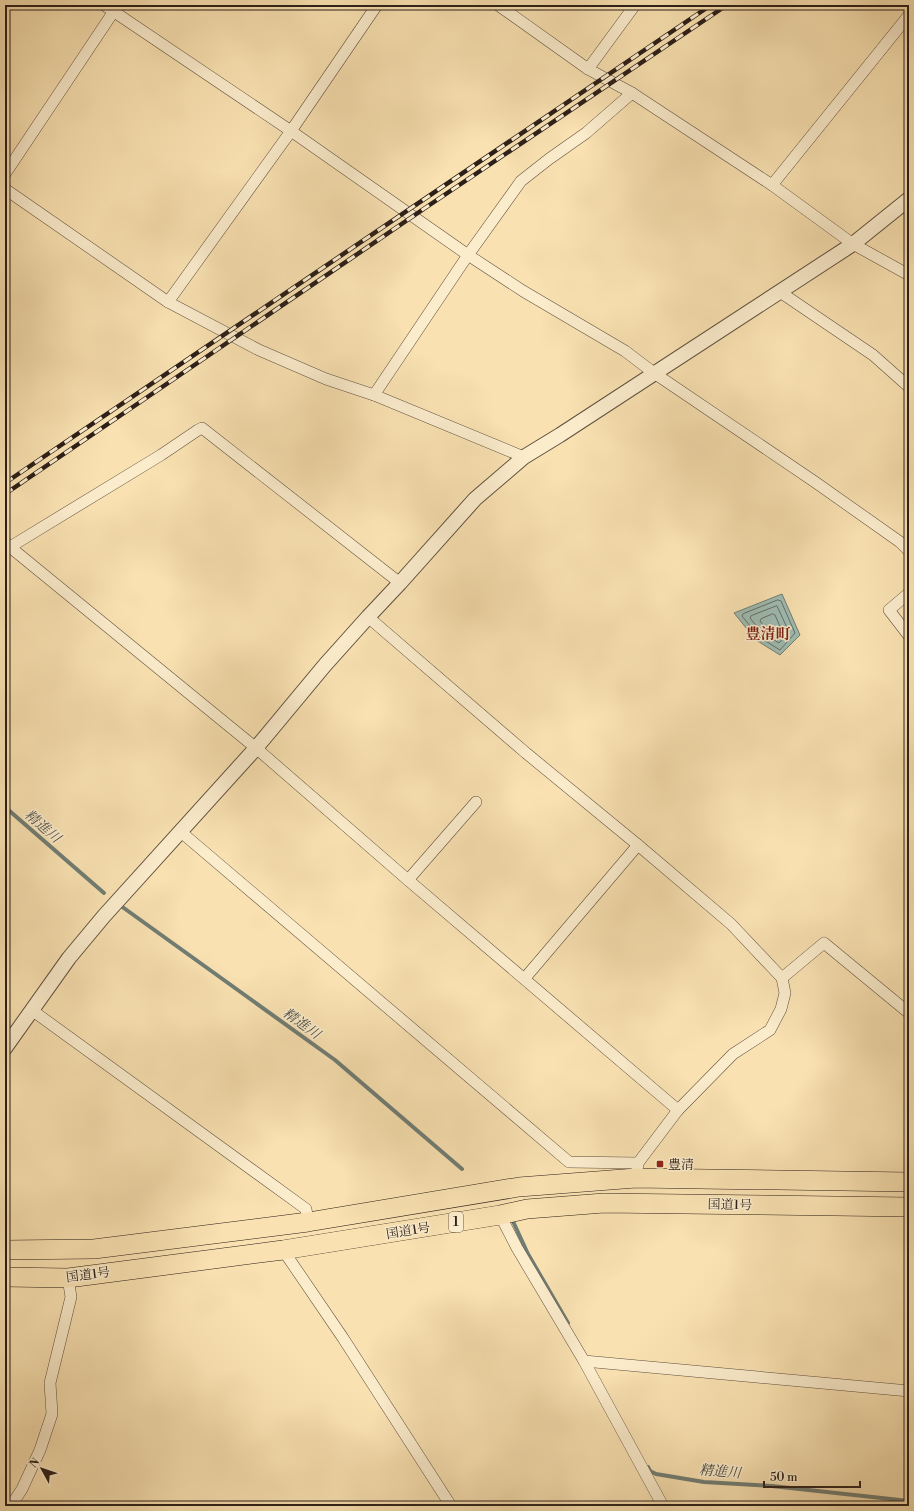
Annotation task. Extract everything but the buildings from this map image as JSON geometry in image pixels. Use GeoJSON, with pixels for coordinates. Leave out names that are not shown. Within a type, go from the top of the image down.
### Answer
{"type":"FeatureCollection","features":[{"type":"Feature","properties":{"kind":"highway","name":"国道1号"},"geometry":{"type":"LineString","coordinates":[[5,1250],[94,1249],[308,1222],[519,1188],[637,1171],[909,1182]]}},
{"type":"Feature","properties":{"kind":"highway","name":"国道1号"},"geometry":{"type":"LineString","coordinates":[[5,1277],[68,1278],[92,1273],[283,1250],[500,1215],[527,1208],[604,1203],[909,1207]]}},
{"type":"Feature","properties":{"kind":"street"},"geometry":{"type":"LineString","coordinates":[[104,5],[116,8],[468,255],[624,351],[821,486],[900,542],[909,551]]}},
{"type":"Feature","properties":{"kind":"street"},"geometry":{"type":"LineString","coordinates":[[168,302],[291,131],[377,5]]}},
{"type":"Feature","properties":{"kind":"street"},"geometry":{"type":"LineString","coordinates":[[498,5],[588,69],[632,93],[772,185],[853,244],[909,275]]}},
{"type":"Feature","properties":{"kind":"street"},"geometry":{"type":"LineString","coordinates":[[588,69],[635,5]]}},
{"type":"Feature","properties":{"kind":"street"},"geometry":{"type":"LineString","coordinates":[[5,174],[116,8]]}},
{"type":"Feature","properties":{"kind":"street"},"geometry":{"type":"LineString","coordinates":[[772,185],[909,15]]}},
{"type":"Feature","properties":{"kind":"street"},"geometry":{"type":"LineString","coordinates":[[374,395],[468,255],[521,181],[586,133],[632,93]]}},
{"type":"Feature","properties":{"kind":"street"},"geometry":{"type":"LineString","coordinates":[[5,189],[168,302],[259,350],[326,379],[374,395],[524,457]]}},
{"type":"Feature","properties":{"kind":"street"},"geometry":{"type":"LineString","coordinates":[[5,1048],[33,1011],[69,958],[104,916],[256,748],[368,617],[475,499],[524,457],[853,244],[909,199]]}},
{"type":"Feature","properties":{"kind":"street"},"geometry":{"type":"LineString","coordinates":[[780,292],[873,355],[909,387]]}},
{"type":"Feature","properties":{"kind":"street"},"geometry":{"type":"LineString","coordinates":[[400,583],[202,428],[7,544],[256,748],[408,880],[678,1110]]}},
{"type":"Feature","properties":{"kind":"street"},"geometry":{"type":"LineString","coordinates":[[909,593],[889,610],[909,636]]}},
{"type":"Feature","properties":{"kind":"street"},"geometry":{"type":"LineString","coordinates":[[181,832],[569,1162],[637,1171],[678,1110],[733,1054],[770,1030],[781,1010],[785,994],[782,978],[731,924],[526,753],[368,617]]}},
{"type":"Feature","properties":{"kind":"street"},"geometry":{"type":"LineString","coordinates":[[408,880],[476,802]]}},
{"type":"Feature","properties":{"kind":"street"},"geometry":{"type":"LineString","coordinates":[[524,978],[638,846]]}},
{"type":"Feature","properties":{"kind":"street"},"geometry":{"type":"LineString","coordinates":[[782,978],[824,943],[909,1013]]}},
{"type":"Feature","properties":{"kind":"street"},"geometry":{"type":"LineString","coordinates":[[33,1011],[306,1209],[308,1222]]}},
{"type":"Feature","properties":{"kind":"street"},"geometry":{"type":"LineString","coordinates":[[500,1215],[517,1248],[584,1361],[663,1506]]}},
{"type":"Feature","properties":{"kind":"street"},"geometry":{"type":"LineString","coordinates":[[283,1250],[348,1345],[451,1506]]}},
{"type":"Feature","properties":{"kind":"street"},"geometry":{"type":"LineString","coordinates":[[11,1506],[22,1489],[40,1450],[52,1414],[50,1383],[71,1297],[68,1278]]}},
{"type":"Feature","properties":{"kind":"street"},"geometry":{"type":"LineString","coordinates":[[584,1361],[909,1391]]}},
{"type":"Feature","properties":{"kind":"water"},"geometry":{"type":"Polygon","coordinates":[[[782,594],[800,635],[780,655],[756,640],[734,613],[782,594]]]}},
{"type":"Feature","properties":{"kind":"waterway","name":"精進川"},"geometry":{"type":"LineString","coordinates":[[5,807],[104,893]]}},
{"type":"Feature","properties":{"kind":"waterway","name":"精進川"},"geometry":{"type":"LineString","coordinates":[[121,906],[335,1060],[462,1169]]}},
{"type":"Feature","properties":{"kind":"waterway","name":"精進川"},"geometry":{"type":"LineString","coordinates":[[511,1217],[528,1254],[568,1323]]}},
{"type":"Feature","properties":{"kind":"waterway","name":"精進川"},"geometry":{"type":"LineString","coordinates":[[648,1467],[650,1471],[656,1474],[704,1482],[772,1486],[909,1501]]}},
{"type":"Feature","properties":{"kind":"railway"},"geometry":{"type":"LineString","coordinates":[[5,483],[711,5]]}},
{"type":"Feature","properties":{"kind":"railway"},"geometry":{"type":"LineString","coordinates":[[5,494],[428,206],[727,5]]}},
{"type":"Feature","properties":{"kind":"place","name":"豊清"},"geometry":{"type":"Point","coordinates":[660,1164]}},
{"type":"Feature","properties":{"kind":"district","name":"豊清町"},"geometry":{"type":"Point","coordinates":[768,634]}}]}
